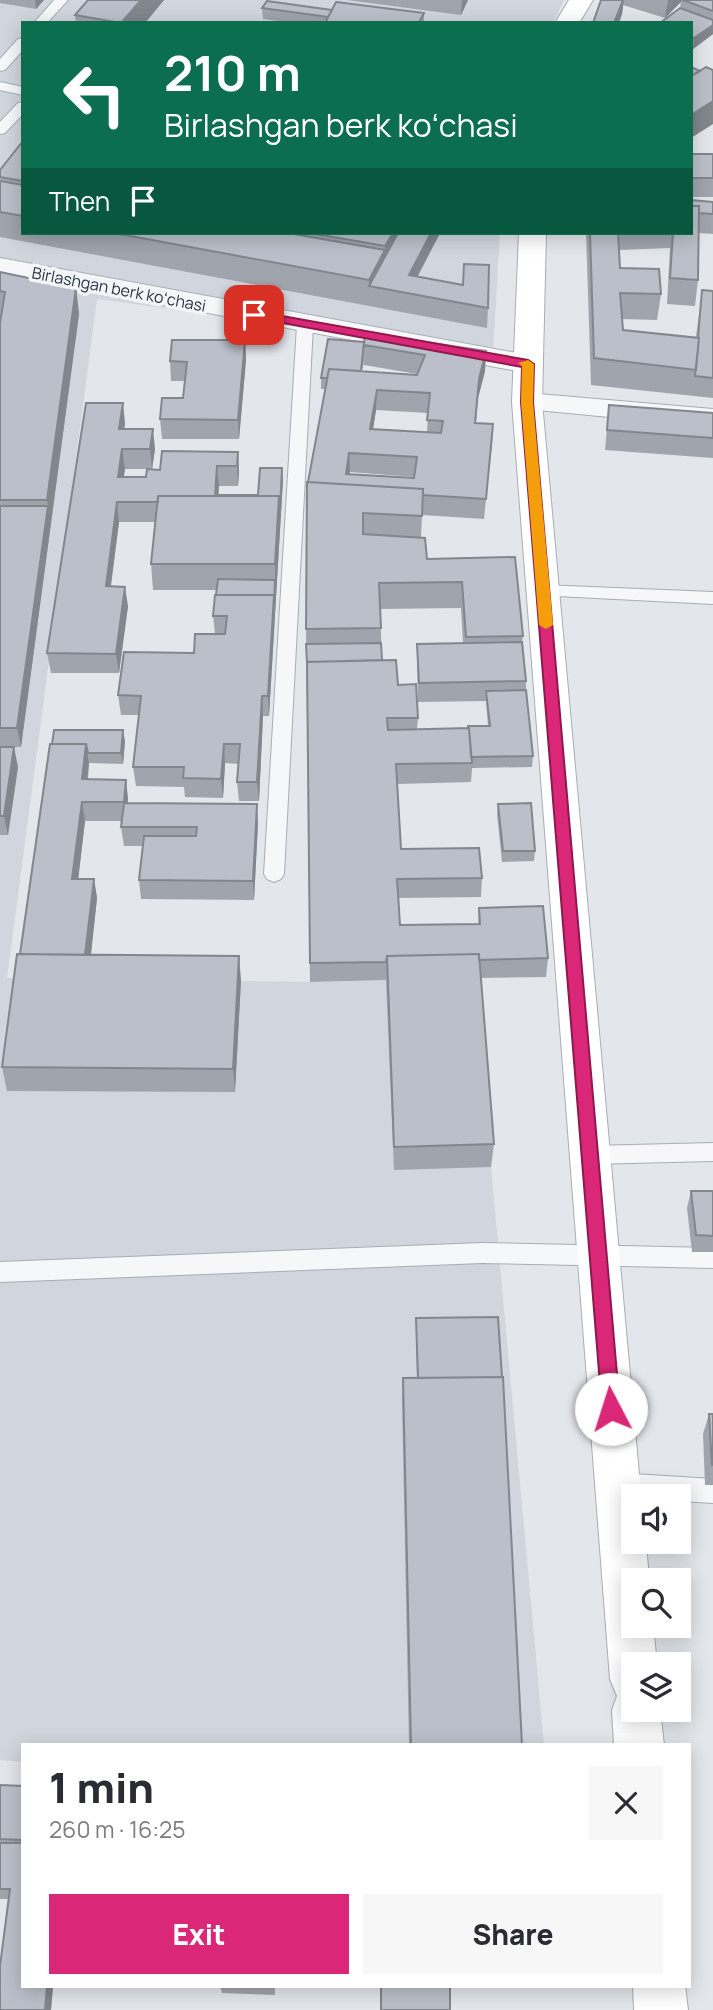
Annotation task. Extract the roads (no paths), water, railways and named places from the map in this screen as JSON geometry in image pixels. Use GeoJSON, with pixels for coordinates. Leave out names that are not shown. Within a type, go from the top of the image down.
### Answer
{"type":"FeatureCollection","features":[{"type":"Feature","properties":{"kind":"street"},"geometry":{"type":"LineString","coordinates":[[568,21],[581,0]]}},
{"type":"Feature","properties":{"kind":"street"},"geometry":{"type":"LineString","coordinates":[[531,235],[527,402],[632,1652]]}},
{"type":"Feature","properties":{"kind":"street","name":"Birlashgan berk koʻchasi"},"geometry":{"type":"LineString","coordinates":[[0,266],[528,364]]}},
{"type":"Feature","properties":{"kind":"street"},"geometry":{"type":"LineString","coordinates":[[527,402],[713,418]]}},
{"type":"Feature","properties":{"kind":"street"},"geometry":{"type":"LineString","coordinates":[[637,1722],[639,1743]]}},
{"type":"Feature","properties":{"kind":"street"},"geometry":{"type":"LineString","coordinates":[[659,1988],[661,2010]]}},
{"type":"Feature","properties":{"kind":"lane"},"geometry":{"type":"LineString","coordinates":[[42,21],[61,0]]}},
{"type":"Feature","properties":{"kind":"lane"},"geometry":{"type":"LineString","coordinates":[[0,67],[21,44]]}},
{"type":"Feature","properties":{"kind":"lane"},"geometry":{"type":"LineString","coordinates":[[0,86],[21,91]]}},
{"type":"Feature","properties":{"kind":"lane"},"geometry":{"type":"LineString","coordinates":[[0,130],[21,108]]}},
{"type":"Feature","properties":{"kind":"lane"},"geometry":{"type":"LineString","coordinates":[[275,874],[305,324]]}},
{"type":"Feature","properties":{"kind":"lane"},"geometry":{"type":"LineString","coordinates":[[543,591],[713,598]]}},
{"type":"Feature","properties":{"kind":"lane"},"geometry":{"type":"LineString","coordinates":[[252,821],[278,824]]}},
{"type":"Feature","properties":{"kind":"lane"},"geometry":{"type":"LineString","coordinates":[[590,1155],[713,1152]]}},
{"type":"Feature","properties":{"kind":"lane"},"geometry":{"type":"LineString","coordinates":[[0,1272],[482,1253],[713,1258]]}},
{"type":"Feature","properties":{"kind":"lane"},"geometry":{"type":"LineString","coordinates":[[617,1485],[713,1491]]}}]}
